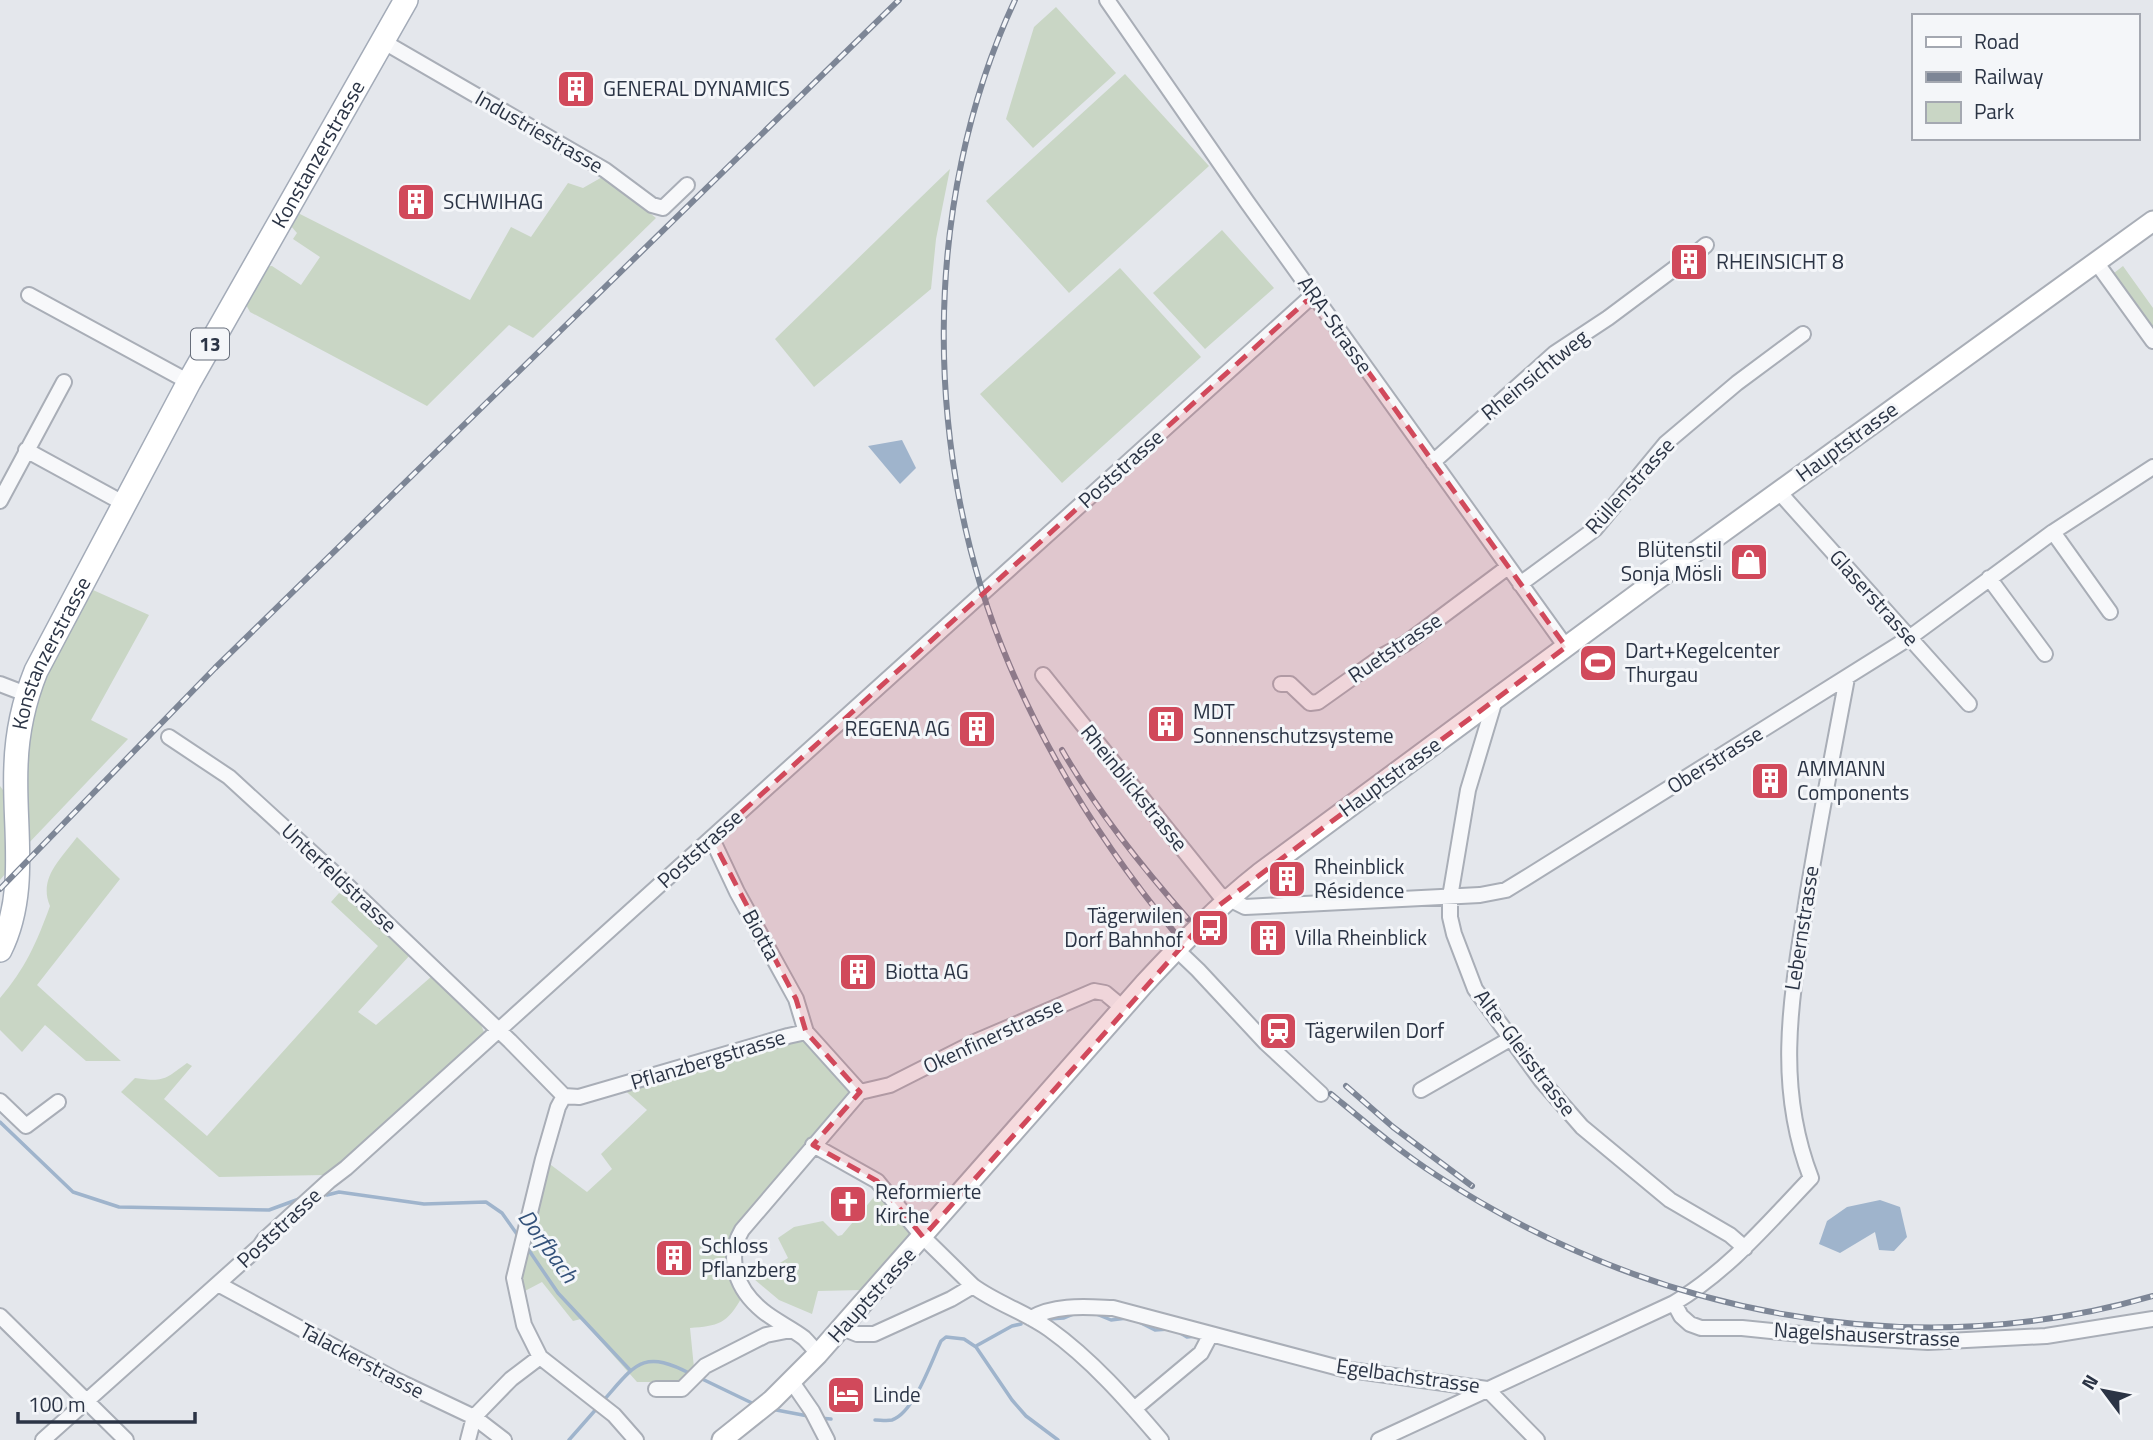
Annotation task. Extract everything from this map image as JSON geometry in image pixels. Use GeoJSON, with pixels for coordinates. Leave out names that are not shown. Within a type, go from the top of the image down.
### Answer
{"type":"FeatureCollection","features":[{"type":"Feature","properties":{"kind":"main road","name":"Konstanzerstrasse"},"geometry":{"type":"LineString","coordinates":[[0,950],[10,926],[16,900],[8,764],[26,694],[48,645],[189,382],[406,0]]}},
{"type":"Feature","properties":{"kind":"street","name":"ARA-Strasse"},"geometry":{"type":"LineString","coordinates":[[1107,0],[1313,295],[1566,647]]}},
{"type":"Feature","properties":{"kind":"street","name":"Industriestrasse"},"geometry":{"type":"LineString","coordinates":[[384,41],[606,170],[652,205],[663,208],[687,185]]}},
{"type":"Feature","properties":{"kind":"street","name":"Hauptstrasse"},"geometry":{"type":"LineString","coordinates":[[722,1440],[772,1400],[818,1354],[1176,949],[1227,899],[1566,647],[2153,221]]}},
{"type":"Feature","properties":{"kind":"street"},"geometry":{"type":"LineString","coordinates":[[2096,262],[2153,341]]}},
{"type":"Feature","properties":{"kind":"street","name":"Rheinsichtweg"},"geometry":{"type":"LineString","coordinates":[[1433,463],[1555,353],[1675,268]]}},
{"type":"Feature","properties":{"kind":"street"},"geometry":{"type":"LineString","coordinates":[[29,295],[189,382]]}},
{"type":"Feature","properties":{"kind":"street","name":"Poststrasse"},"geometry":{"type":"LineString","coordinates":[[43,1440],[218,1284],[304,1203],[499,1032],[1313,295]]}},
{"type":"Feature","properties":{"kind":"street","name":"Rüllenstrasse"},"geometry":{"type":"LineString","coordinates":[[1520,584],[1595,529],[1666,443],[1737,383],[1803,334]]}},
{"type":"Feature","properties":{"kind":"street"},"geometry":{"type":"LineString","coordinates":[[0,500],[64,382]]}},
{"type":"Feature","properties":{"kind":"street"},"geometry":{"type":"LineString","coordinates":[[26,450],[123,503]]}},
{"type":"Feature","properties":{"kind":"street","name":"Oberstrasse"},"geometry":{"type":"LineString","coordinates":[[1227,899],[1245,907],[1480,895],[1513,886],[1909,638],[2053,532],[2153,467]]}},
{"type":"Feature","properties":{"kind":"street","name":"Glaserstrasse"},"geometry":{"type":"LineString","coordinates":[[1779,492],[1969,704]]}},
{"type":"Feature","properties":{"kind":"street"},"geometry":{"type":"LineString","coordinates":[[2053,532],[2110,612]]}},
{"type":"Feature","properties":{"kind":"street","name":"Ruetstrasse"},"geometry":{"type":"LineString","coordinates":[[1281,684],[1290,684],[1307,701],[1318,702],[1384,655],[1405,644],[1508,567]]}},
{"type":"Feature","properties":{"kind":"street"},"geometry":{"type":"LineString","coordinates":[[1989,578],[2045,654]]}},
{"type":"Feature","properties":{"kind":"street","name":"Rheinblickstrasse"},"geometry":{"type":"LineString","coordinates":[[1043,676],[1219,894],[1227,899]]}},
{"type":"Feature","properties":{"kind":"street","name":"Lebernstrasse"},"geometry":{"type":"LineString","coordinates":[[1811,1178],[1802,1154],[1791,1089],[1787,1051],[1789,1013],[1810,878],[1847,678]]}},
{"type":"Feature","properties":{"kind":"street"},"geometry":{"type":"LineString","coordinates":[[0,684],[26,694]]}},
{"type":"Feature","properties":{"kind":"street","name":"Alte-Gleisstrasse"},"geometry":{"type":"LineString","coordinates":[[1495,700],[1468,790],[1450,897],[1450,917],[1454,934],[1475,989],[1560,1103],[1592,1136],[1670,1200],[1730,1235],[1745,1248]]}},
{"type":"Feature","properties":{"kind":"street","name":"Unterfeldstrasse"},"geometry":{"type":"LineString","coordinates":[[169,737],[229,777],[334,873],[564,1096]]}},
{"type":"Feature","properties":{"kind":"street","name":"Biotta"},"geometry":{"type":"LineString","coordinates":[[712,839],[737,892],[796,999],[806,1032]]}},
{"type":"Feature","properties":{"kind":"street"},"geometry":{"type":"LineString","coordinates":[[1176,949],[1266,1043],[1321,1094]]}},
{"type":"Feature","properties":{"kind":"street","name":"Okenfinerstrasse"},"geometry":{"type":"LineString","coordinates":[[860,1092],[890,1084],[978,1041],[1094,991],[1105,993],[1123,1008]]}},
{"type":"Feature","properties":{"kind":"street","name":"Pflanzbergstrasse"},"geometry":{"type":"LineString","coordinates":[[564,1096],[589,1095],[806,1032],[860,1092]]}},
{"type":"Feature","properties":{"kind":"street"},"geometry":{"type":"LineString","coordinates":[[1421,1090],[1510,1039]]}},
{"type":"Feature","properties":{"kind":"street"},"geometry":{"type":"LineString","coordinates":[[818,1354],[805,1339],[763,1311],[748,1297],[736,1273],[733,1251],[742,1230],[860,1092]]}},
{"type":"Feature","properties":{"kind":"street"},"geometry":{"type":"LineString","coordinates":[[564,1096],[558,1107],[543,1159],[514,1278],[524,1325],[540,1357],[614,1415],[636,1440]]}},
{"type":"Feature","properties":{"kind":"street"},"geometry":{"type":"LineString","coordinates":[[0,1101],[26,1126],[58,1102]]}},
{"type":"Feature","properties":{"kind":"street"},"geometry":{"type":"LineString","coordinates":[[813,1145],[877,1181],[923,1237],[973,1286],[1031,1318],[1068,1343],[1161,1440]]}},
{"type":"Feature","properties":{"kind":"street","name":"Egelbachstrasse"},"geometry":{"type":"LineString","coordinates":[[1031,1318],[1041,1312],[1080,1306],[1113,1308],[1343,1369],[1487,1389],[1674,1303],[1710,1280],[1745,1248],[1811,1178]]}},
{"type":"Feature","properties":{"kind":"street","name":"Talackerstrasse"},"geometry":{"type":"LineString","coordinates":[[218,1284],[396,1380],[474,1417],[504,1440]]}},
{"type":"Feature","properties":{"kind":"street"},"geometry":{"type":"LineString","coordinates":[[842,1328],[857,1334],[874,1334],[973,1286]]}},
{"type":"Feature","properties":{"kind":"street","name":"Nagelshauserstrasse"},"geometry":{"type":"LineString","coordinates":[[1674,1303],[1681,1316],[1700,1328],[1742,1328],[1928,1342],[2046,1336],[2153,1320]]}},
{"type":"Feature","properties":{"kind":"street"},"geometry":{"type":"LineString","coordinates":[[0,1316],[126,1440]]}},
{"type":"Feature","properties":{"kind":"street"},"geometry":{"type":"LineString","coordinates":[[656,1389],[682,1389],[695,1375],[766,1335],[791,1330]]}},
{"type":"Feature","properties":{"kind":"street"},"geometry":{"type":"LineString","coordinates":[[1134,1409],[1201,1353],[1211,1334]]}},
{"type":"Feature","properties":{"kind":"street"},"geometry":{"type":"LineString","coordinates":[[468,1440],[474,1417],[511,1379],[540,1357]]}},
{"type":"Feature","properties":{"kind":"street"},"geometry":{"type":"LineString","coordinates":[[792,1381],[827,1440]]}},
{"type":"Feature","properties":{"kind":"street"},"geometry":{"type":"LineString","coordinates":[[1380,1440],[1487,1389],[1537,1440]]}},
{"type":"Feature","properties":{"kind":"highlighted area"},"geometry":{"type":"Polygon","coordinates":[[[1313,295],[1566,647],[1218,906],[923,1237],[877,1181],[813,1145],[860,1092],[806,1032],[796,999],[712,839],[1313,295]]]}},
{"type":"Feature","properties":{"kind":"green space"},"geometry":{"type":"Polygon","coordinates":[[[1056,7],[1116,73],[1033,148],[1006,119],[1034,27],[1056,7]]]}},
{"type":"Feature","properties":{"kind":"green space"},"geometry":{"type":"Polygon","coordinates":[[[1125,74],[1209,166],[1069,293],[986,201],[1125,74]]]}},
{"type":"Feature","properties":{"kind":"green space"},"geometry":{"type":"Polygon","coordinates":[[[950,169],[936,239],[931,289],[814,387],[775,339],[950,169]]]}},
{"type":"Feature","properties":{"kind":"green space"},"geometry":{"type":"Polygon","coordinates":[[[604,176],[656,218],[533,338],[509,325],[427,406],[250,312],[244,301],[262,267],[272,266],[301,285],[320,257],[293,239],[297,233],[290,225],[294,211],[470,300],[511,227],[531,237],[568,183],[583,188],[604,176]]]}},
{"type":"Feature","properties":{"kind":"green space"},"geometry":{"type":"Polygon","coordinates":[[[1222,230],[1274,288],[1205,349],[1153,293],[1222,230]]]}},
{"type":"Feature","properties":{"kind":"green space"},"geometry":{"type":"Polygon","coordinates":[[[2123,266],[2153,308],[2153,327],[2114,273],[2123,266]]]}},
{"type":"Feature","properties":{"kind":"green space"},"geometry":{"type":"Polygon","coordinates":[[[1120,268],[1201,357],[1062,483],[980,394],[1120,268]]]}},
{"type":"Feature","properties":{"kind":"green space"},"geometry":{"type":"Polygon","coordinates":[[[93,590],[149,615],[91,720],[128,739],[26,846],[27,751],[36,693],[93,590]]]}},
{"type":"Feature","properties":{"kind":"green space"},"geometry":{"type":"Polygon","coordinates":[[[0,786],[3,790],[6,873],[0,880],[0,786]]]}},
{"type":"Feature","properties":{"kind":"green space"},"geometry":{"type":"Polygon","coordinates":[[[77,837],[120,879],[37,985],[121,1061],[86,1061],[45,1025],[22,1052],[0,1030],[0,998],[17,976],[35,943],[50,906],[47,886],[53,869],[77,837]]]}},
{"type":"Feature","properties":{"kind":"green space"},"geometry":{"type":"Polygon","coordinates":[[[339,893],[354,901],[410,955],[358,1012],[376,1025],[432,976],[479,1020],[486,1037],[326,1175],[219,1177],[121,1092],[135,1078],[163,1078],[187,1063],[192,1066],[164,1099],[207,1136],[378,946],[331,902],[339,893]]]}},
{"type":"Feature","properties":{"kind":"green space"},"geometry":{"type":"Polygon","coordinates":[[[806,1032],[860,1092],[764,1191],[733,1232],[727,1247],[727,1261],[732,1280],[742,1297],[721,1322],[690,1328],[694,1368],[679,1382],[637,1382],[581,1319],[573,1321],[542,1282],[523,1292],[514,1278],[543,1159],[587,1192],[612,1169],[601,1154],[647,1110],[620,1086],[806,1032]]]}},
{"type":"Feature","properties":{"kind":"green space"},"geometry":{"type":"Polygon","coordinates":[[[879,1191],[914,1231],[862,1290],[818,1291],[812,1314],[779,1300],[754,1279],[788,1258],[778,1238],[794,1227],[823,1221],[838,1236],[842,1235],[879,1191]]]}},
{"type":"Feature","properties":{"kind":"water"},"geometry":{"type":"Polygon","coordinates":[[[902,440],[916,468],[900,484],[868,446],[902,440]]]}},
{"type":"Feature","properties":{"kind":"water"},"geometry":{"type":"Polygon","coordinates":[[[1880,1200],[1900,1207],[1907,1237],[1894,1251],[1879,1250],[1875,1232],[1840,1253],[1819,1244],[1827,1221],[1847,1207],[1880,1200]]]}},
{"type":"Feature","properties":{"kind":"waterway","name":"Dorfbach"},"geometry":{"type":"LineString","coordinates":[[0,1122],[73,1192],[119,1207],[269,1210],[299,1199]]}},
{"type":"Feature","properties":{"kind":"waterway","name":"Dorfbach"},"geometry":{"type":"LineString","coordinates":[[327,1195],[339,1192],[424,1204],[486,1202],[502,1213],[519,1237]]}},
{"type":"Feature","properties":{"kind":"waterway","name":"Dorfbach"},"geometry":{"type":"LineString","coordinates":[[526,1246],[558,1293],[630,1370]]}},
{"type":"Feature","properties":{"kind":"waterway"},"geometry":{"type":"LineString","coordinates":[[1048,1319],[1064,1318],[1076,1313]]}},
{"type":"Feature","properties":{"kind":"waterway"},"geometry":{"type":"LineString","coordinates":[[1094,1313],[1111,1320],[1127,1318]]}},
{"type":"Feature","properties":{"kind":"waterway"},"geometry":{"type":"LineString","coordinates":[[1137,1321],[1155,1330],[1169,1329]]}},
{"type":"Feature","properties":{"kind":"waterway"},"geometry":{"type":"LineString","coordinates":[[976,1346],[1012,1326],[1021,1324]]}},
{"type":"Feature","properties":{"kind":"waterway"},"geometry":{"type":"LineString","coordinates":[[1177,1331],[1187,1337],[1196,1336]]}},
{"type":"Feature","properties":{"kind":"waterway"},"geometry":{"type":"LineString","coordinates":[[875,1420],[892,1420],[908,1407],[941,1341],[946,1337],[964,1339],[976,1347],[1026,1416],[1058,1440]]}},
{"type":"Feature","properties":{"kind":"waterway"},"geometry":{"type":"LineString","coordinates":[[603,1401],[623,1378],[641,1364],[661,1362],[691,1374]]}},
{"type":"Feature","properties":{"kind":"waterway"},"geometry":{"type":"LineString","coordinates":[[698,1377],[754,1404]]}},
{"type":"Feature","properties":{"kind":"waterway"},"geometry":{"type":"LineString","coordinates":[[569,1440],[598,1407]]}},
{"type":"Feature","properties":{"kind":"waterway"},"geometry":{"type":"LineString","coordinates":[[771,1409],[808,1416]]}},
{"type":"Feature","properties":{"kind":"waterway"},"geometry":{"type":"LineString","coordinates":[[819,1418],[831,1419]]}},
{"type":"Feature","properties":{"kind":"tunnel"},"geometry":{"type":"LineString","coordinates":[[1675,268],[1700,250]]}},
{"type":"Feature","properties":{"kind":"railway"},"geometry":{"type":"LineString","coordinates":[[0,889],[215,668],[899,0]]}},
{"type":"Feature","properties":{"kind":"railway"},"geometry":{"type":"LineString","coordinates":[[1015,0],[984,78],[962,161],[948,245],[944,331],[948,417],[960,502],[980,585],[1025,700],[1082,804],[1150,902],[1175,933]]}},
{"type":"Feature","properties":{"kind":"railway"},"geometry":{"type":"LineString","coordinates":[[1062,750],[1121,838],[1188,919]]}},
{"type":"Feature","properties":{"kind":"railway"},"geometry":{"type":"LineString","coordinates":[[1346,1086],[1393,1127],[1472,1186]]}},
{"type":"Feature","properties":{"kind":"railway"},"geometry":{"type":"LineString","coordinates":[[1331,1094],[1422,1166],[1518,1223],[1603,1262],[1691,1293],[1782,1314],[1874,1325],[1967,1326],[2060,1317],[2153,1296]]}},
{"type":"Feature","properties":{"kind":"place","name":"GENERAL DYNAMICS"},"geometry":{"type":"Point","coordinates":[576,89]}},
{"type":"Feature","properties":{"kind":"place","name":"SCHWIHAG"},"geometry":{"type":"Point","coordinates":[416,202]}},
{"type":"Feature","properties":{"kind":"place","name":"RHEINSICHT 8"},"geometry":{"type":"Point","coordinates":[1689,262]}},
{"type":"Feature","properties":{"kind":"place","name":"Blütenstil Sonja Mösli"},"geometry":{"type":"Point","coordinates":[1749,562]}},
{"type":"Feature","properties":{"kind":"place","name":"Dart+Kegelcenter Thurgau"},"geometry":{"type":"Point","coordinates":[1598,663]}},
{"type":"Feature","properties":{"kind":"place","name":"MDT Sonnenschutzsysteme"},"geometry":{"type":"Point","coordinates":[1166,724]}},
{"type":"Feature","properties":{"kind":"place","name":"REGENA AG"},"geometry":{"type":"Point","coordinates":[977,729]}},
{"type":"Feature","properties":{"kind":"place","name":"AMMANN Components"},"geometry":{"type":"Point","coordinates":[1770,781]}},
{"type":"Feature","properties":{"kind":"place","name":"Rheinblick Résidence"},"geometry":{"type":"Point","coordinates":[1287,879]}},
{"type":"Feature","properties":{"kind":"place","name":"Tägerwilen Dorf Bahnhof"},"geometry":{"type":"Point","coordinates":[1210,928]}},
{"type":"Feature","properties":{"kind":"place","name":"Villa Rheinblick"},"geometry":{"type":"Point","coordinates":[1268,938]}},
{"type":"Feature","properties":{"kind":"place","name":"Biotta AG"},"geometry":{"type":"Point","coordinates":[858,972]}},
{"type":"Feature","properties":{"kind":"place","name":"Tägerwilen Dorf"},"geometry":{"type":"Point","coordinates":[1278,1031]}},
{"type":"Feature","properties":{"kind":"place","name":"Reformierte Kirche"},"geometry":{"type":"Point","coordinates":[848,1204]}},
{"type":"Feature","properties":{"kind":"place","name":"Schloss Pflanzberg"},"geometry":{"type":"Point","coordinates":[674,1258]}},
{"type":"Feature","properties":{"kind":"place","name":"Linde"},"geometry":{"type":"Point","coordinates":[846,1395]}}]}
